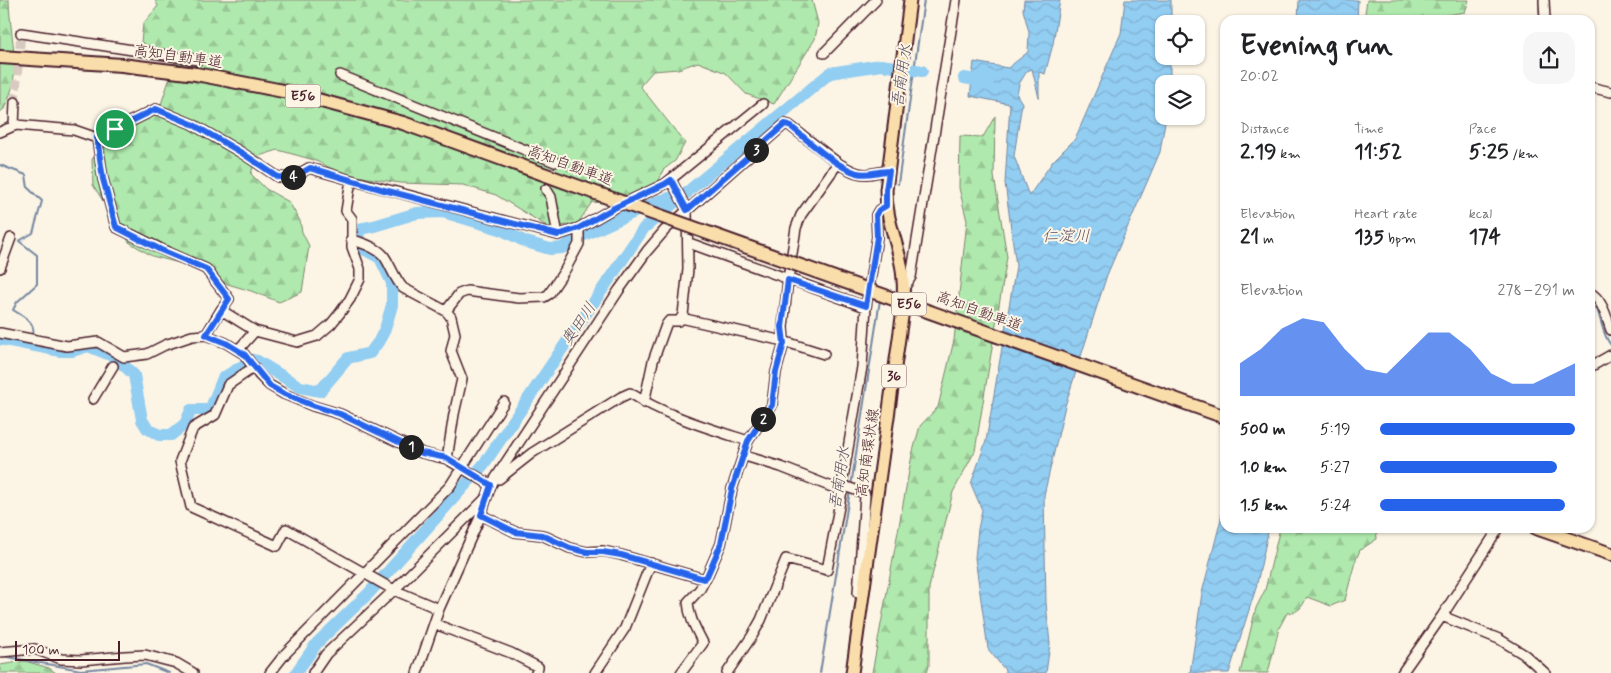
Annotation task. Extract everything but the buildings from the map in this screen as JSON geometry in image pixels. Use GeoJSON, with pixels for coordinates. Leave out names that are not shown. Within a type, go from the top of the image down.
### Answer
{"type":"FeatureCollection","features":[{"type":"Feature","properties":{"kind":"highway","name":"高知自動車道"},"geometry":{"type":"LineString","coordinates":[[0,58],[122,65],[196,74],[288,92],[404,123],[1220,414]]}},
{"type":"Feature","properties":{"kind":"highway"},"geometry":{"type":"LineString","coordinates":[[1550,533],[1611,554]]}},
{"type":"Feature","properties":{"kind":"main road","name":"高知南環状線"},"geometry":{"type":"LineString","coordinates":[[852,673],[903,310],[904,288],[900,257],[888,217],[886,190],[910,0]]}},
{"type":"Feature","properties":{"kind":"street"},"geometry":{"type":"LineString","coordinates":[[824,53],[876,0]]}},
{"type":"Feature","properties":{"kind":"street"},"geometry":{"type":"LineString","coordinates":[[904,288],[911,276],[956,0]]}},
{"type":"Feature","properties":{"kind":"street"},"geometry":{"type":"LineString","coordinates":[[1544,0],[1545,15]]}},
{"type":"Feature","properties":{"kind":"street"},"geometry":{"type":"LineString","coordinates":[[21,33],[198,60]]}},
{"type":"Feature","properties":{"kind":"street"},"geometry":{"type":"LineString","coordinates":[[340,75],[556,162]]}},
{"type":"Feature","properties":{"kind":"street"},"geometry":{"type":"LineString","coordinates":[[1595,88],[1611,92]]}},
{"type":"Feature","properties":{"kind":"street"},"geometry":{"type":"LineString","coordinates":[[14,126],[15,102]]}},
{"type":"Feature","properties":{"kind":"street"},"geometry":{"type":"LineString","coordinates":[[0,132],[16,125],[74,130],[97,138],[156,109],[192,124],[242,153],[278,177],[292,178],[310,168],[558,235],[579,228],[671,180],[763,104]]}},
{"type":"Feature","properties":{"kind":"street"},"geometry":{"type":"LineString","coordinates":[[417,673],[439,609],[481,515],[488,484],[634,268],[665,230],[785,124],[789,125],[838,164],[857,173],[866,174],[889,171]]}},
{"type":"Feature","properties":{"kind":"street"},"geometry":{"type":"LineString","coordinates":[[97,138],[103,179],[116,227],[161,250],[206,269],[229,299],[206,335]]}},
{"type":"Feature","properties":{"kind":"street"},"geometry":{"type":"LineString","coordinates":[[681,673],[704,643],[689,614],[688,602],[700,589],[721,544],[732,489],[748,441],[772,405],[776,372],[784,341],[782,327],[796,228],[801,215],[838,164]]}},
{"type":"Feature","properties":{"kind":"street"},"geometry":{"type":"LineString","coordinates":[[221,310],[256,331],[297,342],[317,336],[331,324],[350,299],[360,279],[360,269],[352,248],[352,219],[346,210],[351,180]]}},
{"type":"Feature","properties":{"kind":"street"},"geometry":{"type":"LineString","coordinates":[[644,402],[653,361],[666,325],[669,321],[679,321],[683,315],[689,244],[687,210],[671,180]]}},
{"type":"Feature","properties":{"kind":"street"},"geometry":{"type":"LineString","coordinates":[[546,189],[550,197],[558,235]]}},
{"type":"Feature","properties":{"kind":"street"},"geometry":{"type":"LineString","coordinates":[[632,210],[638,197]]}},
{"type":"Feature","properties":{"kind":"street"},"geometry":{"type":"LineString","coordinates":[[727,673],[761,620],[786,560],[827,570],[843,487],[862,367],[866,306],[877,237],[876,215],[879,210],[886,206]]}},
{"type":"Feature","properties":{"kind":"street"},"geometry":{"type":"LineString","coordinates":[[446,311],[459,294],[467,291],[519,298],[544,297],[565,270],[579,244],[579,228]]}},
{"type":"Feature","properties":{"kind":"street"},"geometry":{"type":"LineString","coordinates":[[0,268],[11,238]]}},
{"type":"Feature","properties":{"kind":"street"},"geometry":{"type":"LineString","coordinates":[[351,239],[383,254],[398,283],[403,288],[446,311],[451,318],[454,334],[451,351],[462,379],[447,458]]}},
{"type":"Feature","properties":{"kind":"street"},"geometry":{"type":"LineString","coordinates":[[689,244],[866,306]]}},
{"type":"Feature","properties":{"kind":"street"},"geometry":{"type":"LineString","coordinates":[[1595,296],[1606,315],[1611,330]]}},
{"type":"Feature","properties":{"kind":"street"},"geometry":{"type":"LineString","coordinates":[[681,318],[784,341],[824,354]]}},
{"type":"Feature","properties":{"kind":"street"},"geometry":{"type":"LineString","coordinates":[[241,352],[256,331]]}},
{"type":"Feature","properties":{"kind":"street"},"geometry":{"type":"LineString","coordinates":[[0,333],[67,346],[98,342],[124,357],[148,354],[165,345],[192,336],[206,335],[241,352],[270,386],[284,394],[340,414],[422,453],[447,458],[488,484]]}},
{"type":"Feature","properties":{"kind":"street"},"geometry":{"type":"LineString","coordinates":[[1595,364],[1611,355]]}},
{"type":"Feature","properties":{"kind":"street"},"geometry":{"type":"LineString","coordinates":[[93,399],[113,366]]}},
{"type":"Feature","properties":{"kind":"street"},"geometry":{"type":"LineString","coordinates":[[252,366],[228,385],[215,415],[193,428],[180,461],[191,507],[277,546],[286,529],[394,590],[439,609]]}},
{"type":"Feature","properties":{"kind":"street"},"geometry":{"type":"LineString","coordinates":[[488,484],[532,453],[620,397],[630,393],[644,402],[678,418],[748,441]]}},
{"type":"Feature","properties":{"kind":"street"},"geometry":{"type":"LineString","coordinates":[[270,673],[285,654],[366,574],[466,470],[504,402]]}},
{"type":"Feature","properties":{"kind":"street"},"geometry":{"type":"LineString","coordinates":[[744,456],[864,493],[865,503],[855,655]]}},
{"type":"Feature","properties":{"kind":"street"},"geometry":{"type":"LineString","coordinates":[[313,673],[326,654],[394,590],[486,497]]}},
{"type":"Feature","properties":{"kind":"street"},"geometry":{"type":"LineString","coordinates":[[481,515],[515,532],[542,535],[570,548],[587,552],[612,553],[704,579]]}},
{"type":"Feature","properties":{"kind":"street"},"geometry":{"type":"LineString","coordinates":[[1402,673],[1442,616],[1496,533]]}},
{"type":"Feature","properties":{"kind":"street"},"geometry":{"type":"LineString","coordinates":[[595,673],[624,628],[651,563]]}},
{"type":"Feature","properties":{"kind":"street"},"geometry":{"type":"LineString","coordinates":[[1442,616],[1499,639],[1525,654],[1545,673]]}},
{"type":"Feature","properties":{"kind":"street"},"geometry":{"type":"LineString","coordinates":[[435,624],[511,653],[538,667],[536,673]]}},
{"type":"Feature","properties":{"kind":"street"},"geometry":{"type":"LineString","coordinates":[[0,652],[35,649],[61,659],[81,660],[146,656],[176,663],[193,673]]}},
{"type":"Feature","properties":{"kind":"green space"},"geometry":{"type":"Polygon","coordinates":[[[0,0],[9,0],[14,74],[12,90],[4,109],[0,112],[0,0]]]}},
{"type":"Feature","properties":{"kind":"green space"},"geometry":{"type":"Polygon","coordinates":[[[155,0],[812,0],[818,23],[815,39],[774,104],[746,94],[726,73],[698,62],[678,69],[653,71],[640,86],[685,143],[675,161],[663,170],[655,191],[638,206],[592,202],[578,223],[550,228],[496,195],[463,185],[400,183],[343,174],[314,160],[278,150],[256,157],[251,174],[266,189],[289,202],[300,221],[302,232],[309,246],[302,292],[279,302],[221,282],[183,264],[152,256],[129,242],[93,185],[92,159],[131,125],[158,113],[176,60],[141,42],[143,24],[158,6],[155,0]]]}},
{"type":"Feature","properties":{"kind":"green space"},"geometry":{"type":"Polygon","coordinates":[[[1367,0],[1469,0],[1465,12],[1447,15],[1365,15],[1367,0]]]}},
{"type":"Feature","properties":{"kind":"green space"},"geometry":{"type":"Polygon","coordinates":[[[995,116],[994,176],[1007,257],[975,451],[953,492],[929,588],[929,666],[927,673],[872,673],[912,455],[920,426],[938,407],[954,340],[967,221],[959,188],[960,136],[983,137],[995,116]]]}},
{"type":"Feature","properties":{"kind":"green space"},"geometry":{"type":"Polygon","coordinates":[[[1279,533],[1376,533],[1377,539],[1360,550],[1345,600],[1331,606],[1307,597],[1300,609],[1287,613],[1279,628],[1268,673],[1240,673],[1256,608],[1265,590],[1279,533]]]}},
{"type":"Feature","properties":{"kind":"green space"},"geometry":{"type":"Polygon","coordinates":[[[25,661],[49,668],[56,673],[0,673],[0,665],[25,661]]]}},
{"type":"Feature","properties":{"kind":"water","name":"仁淀川"},"geometry":{"type":"Polygon","coordinates":[[[1024,0],[1060,0],[1053,44],[1045,74],[1039,72],[1039,98],[1032,69],[1027,71],[1019,84],[1017,95],[1022,103],[1014,156],[1029,196],[1053,161],[1075,139],[1121,33],[1125,0],[1171,0],[1171,15],[1155,15],[1155,65],[1170,65],[1170,75],[1155,75],[1155,125],[1164,125],[1160,152],[1107,275],[1065,406],[1044,495],[1046,603],[1050,644],[1046,673],[1005,673],[1005,670],[988,649],[975,558],[982,510],[971,484],[986,441],[1016,266],[1005,183],[1010,104],[970,96],[974,62],[1008,68],[1028,52],[1029,32],[1023,10],[1024,0]]]}},
{"type":"Feature","properties":{"kind":"water"},"geometry":{"type":"Polygon","coordinates":[[[1299,0],[1358,0],[1357,15],[1298,15],[1299,0]]]}},
{"type":"Feature","properties":{"kind":"water"},"geometry":{"type":"Polygon","coordinates":[[[1220,523],[1220,533],[1268,533],[1256,588],[1229,673],[1190,673],[1202,593],[1220,523]]]}},
{"type":"Feature","properties":{"kind":"waterway","name":"吾南用水"},"geometry":{"type":"LineString","coordinates":[[898,184],[924,0]]}},
{"type":"Feature","properties":{"kind":"waterway"},"geometry":{"type":"LineString","coordinates":[[1539,0],[1540,15]]}},
{"type":"Feature","properties":{"kind":"waterway","name":"奥田川"},"geometry":{"type":"LineString","coordinates":[[296,673],[317,643],[369,593],[484,464],[644,228],[830,73],[881,65],[922,71]]}},
{"type":"Feature","properties":{"kind":"waterway","name":"奥田川"},"geometry":{"type":"LineString","coordinates":[[964,78],[988,82]]}},
{"type":"Feature","properties":{"kind":"waterway"},"geometry":{"type":"LineString","coordinates":[[0,165],[26,175],[28,188],[42,201],[33,233],[19,241],[37,255],[37,284],[17,302],[13,310],[31,323],[33,336]]}},
{"type":"Feature","properties":{"kind":"waterway"},"geometry":{"type":"LineString","coordinates":[[0,339],[61,351],[72,351],[88,346],[115,357],[134,375],[142,420],[147,428],[159,435],[171,435],[185,424],[191,410],[210,410],[223,378],[252,360],[257,361],[300,387],[320,391],[348,358],[370,353],[385,329],[392,305],[392,283],[380,258],[358,246],[359,229],[417,213],[443,212],[500,229],[526,242],[550,249],[562,248],[584,235],[659,201],[687,193]]}},
{"type":"Feature","properties":{"kind":"waterway","name":"吾南用水"},"geometry":{"type":"LineString","coordinates":[[851,486],[880,300]]}},
{"type":"Feature","properties":{"kind":"waterway"},"geometry":{"type":"LineString","coordinates":[[1595,305],[1607,340],[1611,345]]}},
{"type":"Feature","properties":{"kind":"waterway","name":"吾南用水"},"geometry":{"type":"LineString","coordinates":[[820,673],[850,490]]}},
{"type":"Feature","properties":{"kind":"waterway"},"geometry":{"type":"LineString","coordinates":[[2,656],[81,670],[146,664],[169,673]]}},
{"type":"Feature","properties":{"kind":"tunnel"},"geometry":{"type":"LineString","coordinates":[[15,102],[21,33]]}},
{"type":"Feature","properties":{"kind":"tunnel"},"geometry":{"type":"LineString","coordinates":[[546,189],[555,162]]}},
{"type":"Feature","properties":{"kind":"route"},"geometry":{"type":"LineString","coordinates":[[156,109],[192,124],[242,153],[278,177],[292,178],[310,168],[384,190],[558,235],[579,228],[612,209],[671,180],[687,210],[785,124],[789,125],[838,164],[857,173],[866,174],[889,171],[886,206],[879,210],[876,215],[877,237],[866,306],[858,305],[788,280],[782,327],[784,343],[776,372],[772,405],[748,441],[732,489],[721,544],[704,579],[621,555],[587,552],[570,548],[542,535],[515,532],[481,515],[491,485],[447,458],[422,453],[340,414],[284,394],[270,386],[259,375],[244,354],[226,343],[206,335],[229,299],[206,269],[161,250],[116,227],[103,179],[97,138],[115,129],[156,109]]}}]}
